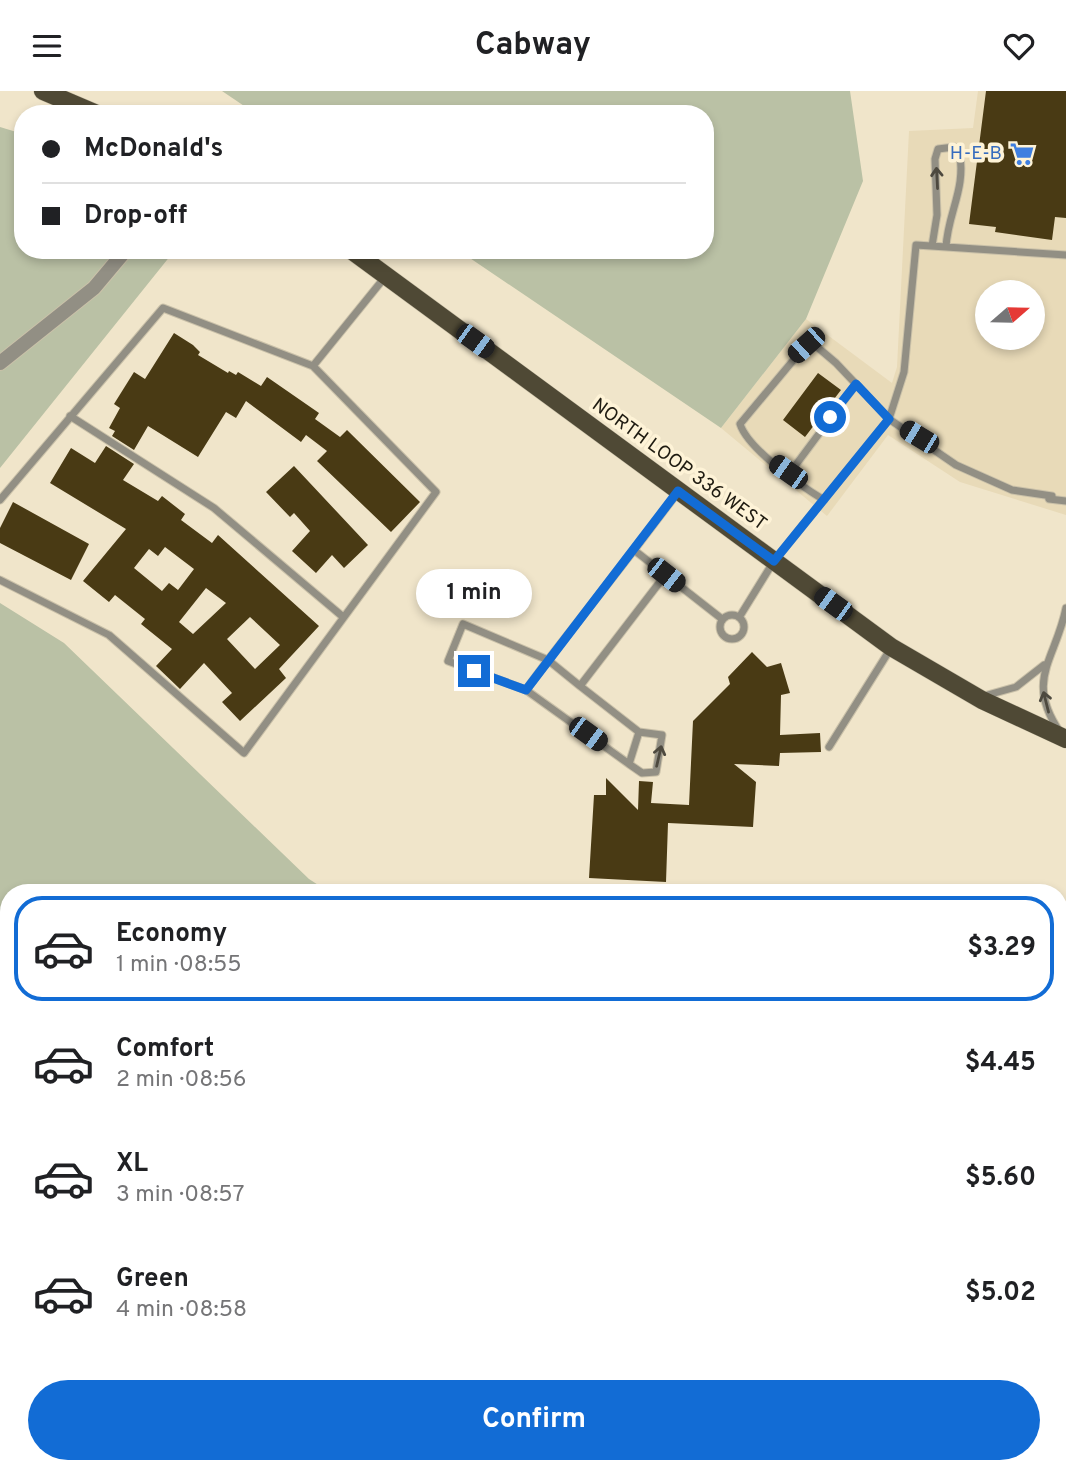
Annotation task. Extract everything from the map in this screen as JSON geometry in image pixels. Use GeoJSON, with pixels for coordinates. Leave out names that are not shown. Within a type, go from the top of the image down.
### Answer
{"type":"FeatureCollection","features":[{"type":"Feature","properties":{"kind":"main road"},"geometry":{"type":"LineString","coordinates":[[43,91],[76,105]]}},
{"type":"Feature","properties":{"kind":"main road","name":"NORTH LOOP 336 WEST"},"geometry":{"type":"LineString","coordinates":[[363,259],[891,647],[975,696],[1065,739]]}},
{"type":"Feature","properties":{"kind":"street"},"geometry":{"type":"LineString","coordinates":[[0,363],[94,288],[118,259]]}},
{"type":"Feature","properties":{"kind":"lane"},"geometry":{"type":"LineString","coordinates":[[932,246],[937,215],[935,159],[938,149],[954,147],[959,149],[962,163],[958,202],[949,227],[946,247]]}},
{"type":"Feature","properties":{"kind":"lane"},"geometry":{"type":"LineString","coordinates":[[740,617],[774,561],[889,419],[904,372],[916,245],[1066,255]]}},
{"type":"Feature","properties":{"kind":"lane"},"geometry":{"type":"LineString","coordinates":[[313,366],[386,276]]}},
{"type":"Feature","properties":{"kind":"lane"},"geometry":{"type":"LineString","coordinates":[[0,500],[163,308],[313,366],[436,492],[342,616],[244,753],[109,635],[0,580]]}},
{"type":"Feature","properties":{"kind":"lane"},"geometry":{"type":"LineString","coordinates":[[824,500],[761,454],[743,436],[740,424],[806,345],[816,346],[889,419],[956,465],[1012,490],[1052,496],[1049,499],[1066,501]]}},
{"type":"Feature","properties":{"kind":"lane"},"geometry":{"type":"LineString","coordinates":[[789,474],[856,384]]}},
{"type":"Feature","properties":{"kind":"lane"},"geometry":{"type":"LineString","coordinates":[[70,416],[214,508],[342,616]]}},
{"type":"Feature","properties":{"kind":"lane"},"geometry":{"type":"LineString","coordinates":[[526,690],[678,491]]}},
{"type":"Feature","properties":{"kind":"lane"},"geometry":{"type":"LineString","coordinates":[[634,550],[722,619]]}},
{"type":"Feature","properties":{"kind":"lane"},"geometry":{"type":"LineString","coordinates":[[580,686],[666,575]]}},
{"type":"Feature","properties":{"kind":"lane"},"geometry":{"type":"LineString","coordinates":[[1065,739],[1050,718],[1044,699],[1042,678],[1066,608]]}},
{"type":"Feature","properties":{"kind":"lane"},"geometry":{"type":"LineString","coordinates":[[731,614],[740,617],[746,625],[743,635],[734,640],[724,637],[719,628],[722,619],[731,614]]}},
{"type":"Feature","properties":{"kind":"lane"},"geometry":{"type":"LineString","coordinates":[[463,624],[548,660],[639,732],[662,735],[656,772],[642,773],[526,690],[448,661],[463,624]]}},
{"type":"Feature","properties":{"kind":"lane"},"geometry":{"type":"LineString","coordinates":[[829,747],[891,647]]}},
{"type":"Feature","properties":{"kind":"lane"},"geometry":{"type":"LineString","coordinates":[[975,696],[990,696],[1016,687],[1036,674],[1046,662]]}},
{"type":"Feature","properties":{"kind":"lane"},"geometry":{"type":"LineString","coordinates":[[629,764],[639,732]]}},
{"type":"Feature","properties":{"kind":"shaded area"},"geometry":{"type":"Polygon","coordinates":[[[978,91],[1066,91],[1066,515],[960,482],[888,435],[827,516],[721,428],[806,319],[892,383],[897,367],[909,131],[973,128],[978,91]]]}},
{"type":"Feature","properties":{"kind":"green space"},"geometry":{"type":"Polygon","coordinates":[[[222,91],[850,91],[863,181],[806,319],[721,428],[471,259],[714,259],[714,105],[243,105],[222,91]]]}},
{"type":"Feature","properties":{"kind":"green space"},"geometry":{"type":"Polygon","coordinates":[[[0,127],[14,131],[14,259],[168,259],[0,468],[0,127]]]}},
{"type":"Feature","properties":{"kind":"green space"},"geometry":{"type":"Polygon","coordinates":[[[0,603],[64,643],[317,884],[0,884],[0,603]]]}},
{"type":"Feature","properties":{"kind":"building","name":"H-E-B"},"geometry":{"type":"Polygon","coordinates":[[[986,91],[1066,91],[1066,218],[1055,217],[1052,240],[995,232],[996,227],[969,224],[986,91]]]}},
{"type":"Feature","properties":{"kind":"building"},"geometry":{"type":"Polygon","coordinates":[[[174,333],[193,345],[200,352],[198,355],[228,373],[229,371],[236,375],[238,372],[261,386],[267,377],[319,413],[315,419],[340,437],[347,430],[420,502],[391,532],[317,461],[327,451],[306,435],[301,442],[246,401],[236,418],[226,412],[198,457],[148,426],[134,450],[112,436],[115,431],[109,428],[120,408],[114,404],[134,372],[145,379],[174,333]]]}},
{"type":"Feature","properties":{"kind":"building"},"geometry":{"type":"Polygon","coordinates":[[[818,373],[841,390],[805,437],[783,420],[818,373]]]}},
{"type":"Feature","properties":{"kind":"building"},"geometry":{"type":"Polygon","coordinates":[[[106,446],[134,464],[123,480],[158,501],[162,496],[185,514],[181,520],[212,543],[218,535],[319,626],[279,669],[286,678],[240,721],[222,702],[232,693],[204,663],[180,689],[156,666],[172,649],[141,624],[145,619],[115,595],[109,602],[83,581],[126,529],[50,483],[71,448],[95,463],[106,446]],[[165,547],[158,556],[149,549],[134,568],[162,591],[169,583],[178,590],[194,569],[165,547]],[[206,588],[179,622],[193,634],[226,603],[206,588]],[[250,617],[227,639],[255,669],[280,645],[250,617]]]}},
{"type":"Feature","properties":{"kind":"building"},"geometry":{"type":"Polygon","coordinates":[[[294,466],[368,545],[344,568],[332,555],[316,573],[292,551],[310,531],[294,513],[290,517],[266,492],[294,466]]]}},
{"type":"Feature","properties":{"kind":"building"},"geometry":{"type":"Polygon","coordinates":[[[13,502],[89,544],[71,580],[0,543],[0,528],[13,502]]]}},
{"type":"Feature","properties":{"kind":"building"},"geometry":{"type":"Polygon","coordinates":[[[752,652],[767,667],[781,663],[790,693],[781,695],[780,735],[820,733],[821,752],[780,753],[779,766],[734,764],[756,782],[753,827],[668,823],[666,882],[589,878],[594,795],[606,795],[606,778],[638,810],[639,781],[653,782],[651,803],[689,805],[693,721],[730,684],[728,677],[752,652]]]}},
{"type":"Feature","properties":{"kind":"place","name":"H-E-B"},"geometry":{"type":"Point","coordinates":[1022,154]}},
{"type":"Feature","properties":{"kind":"route"},"geometry":{"type":"LineString","coordinates":[[474,671],[526,690],[678,491],[774,561],[889,419],[856,384],[830,417]]}}]}
